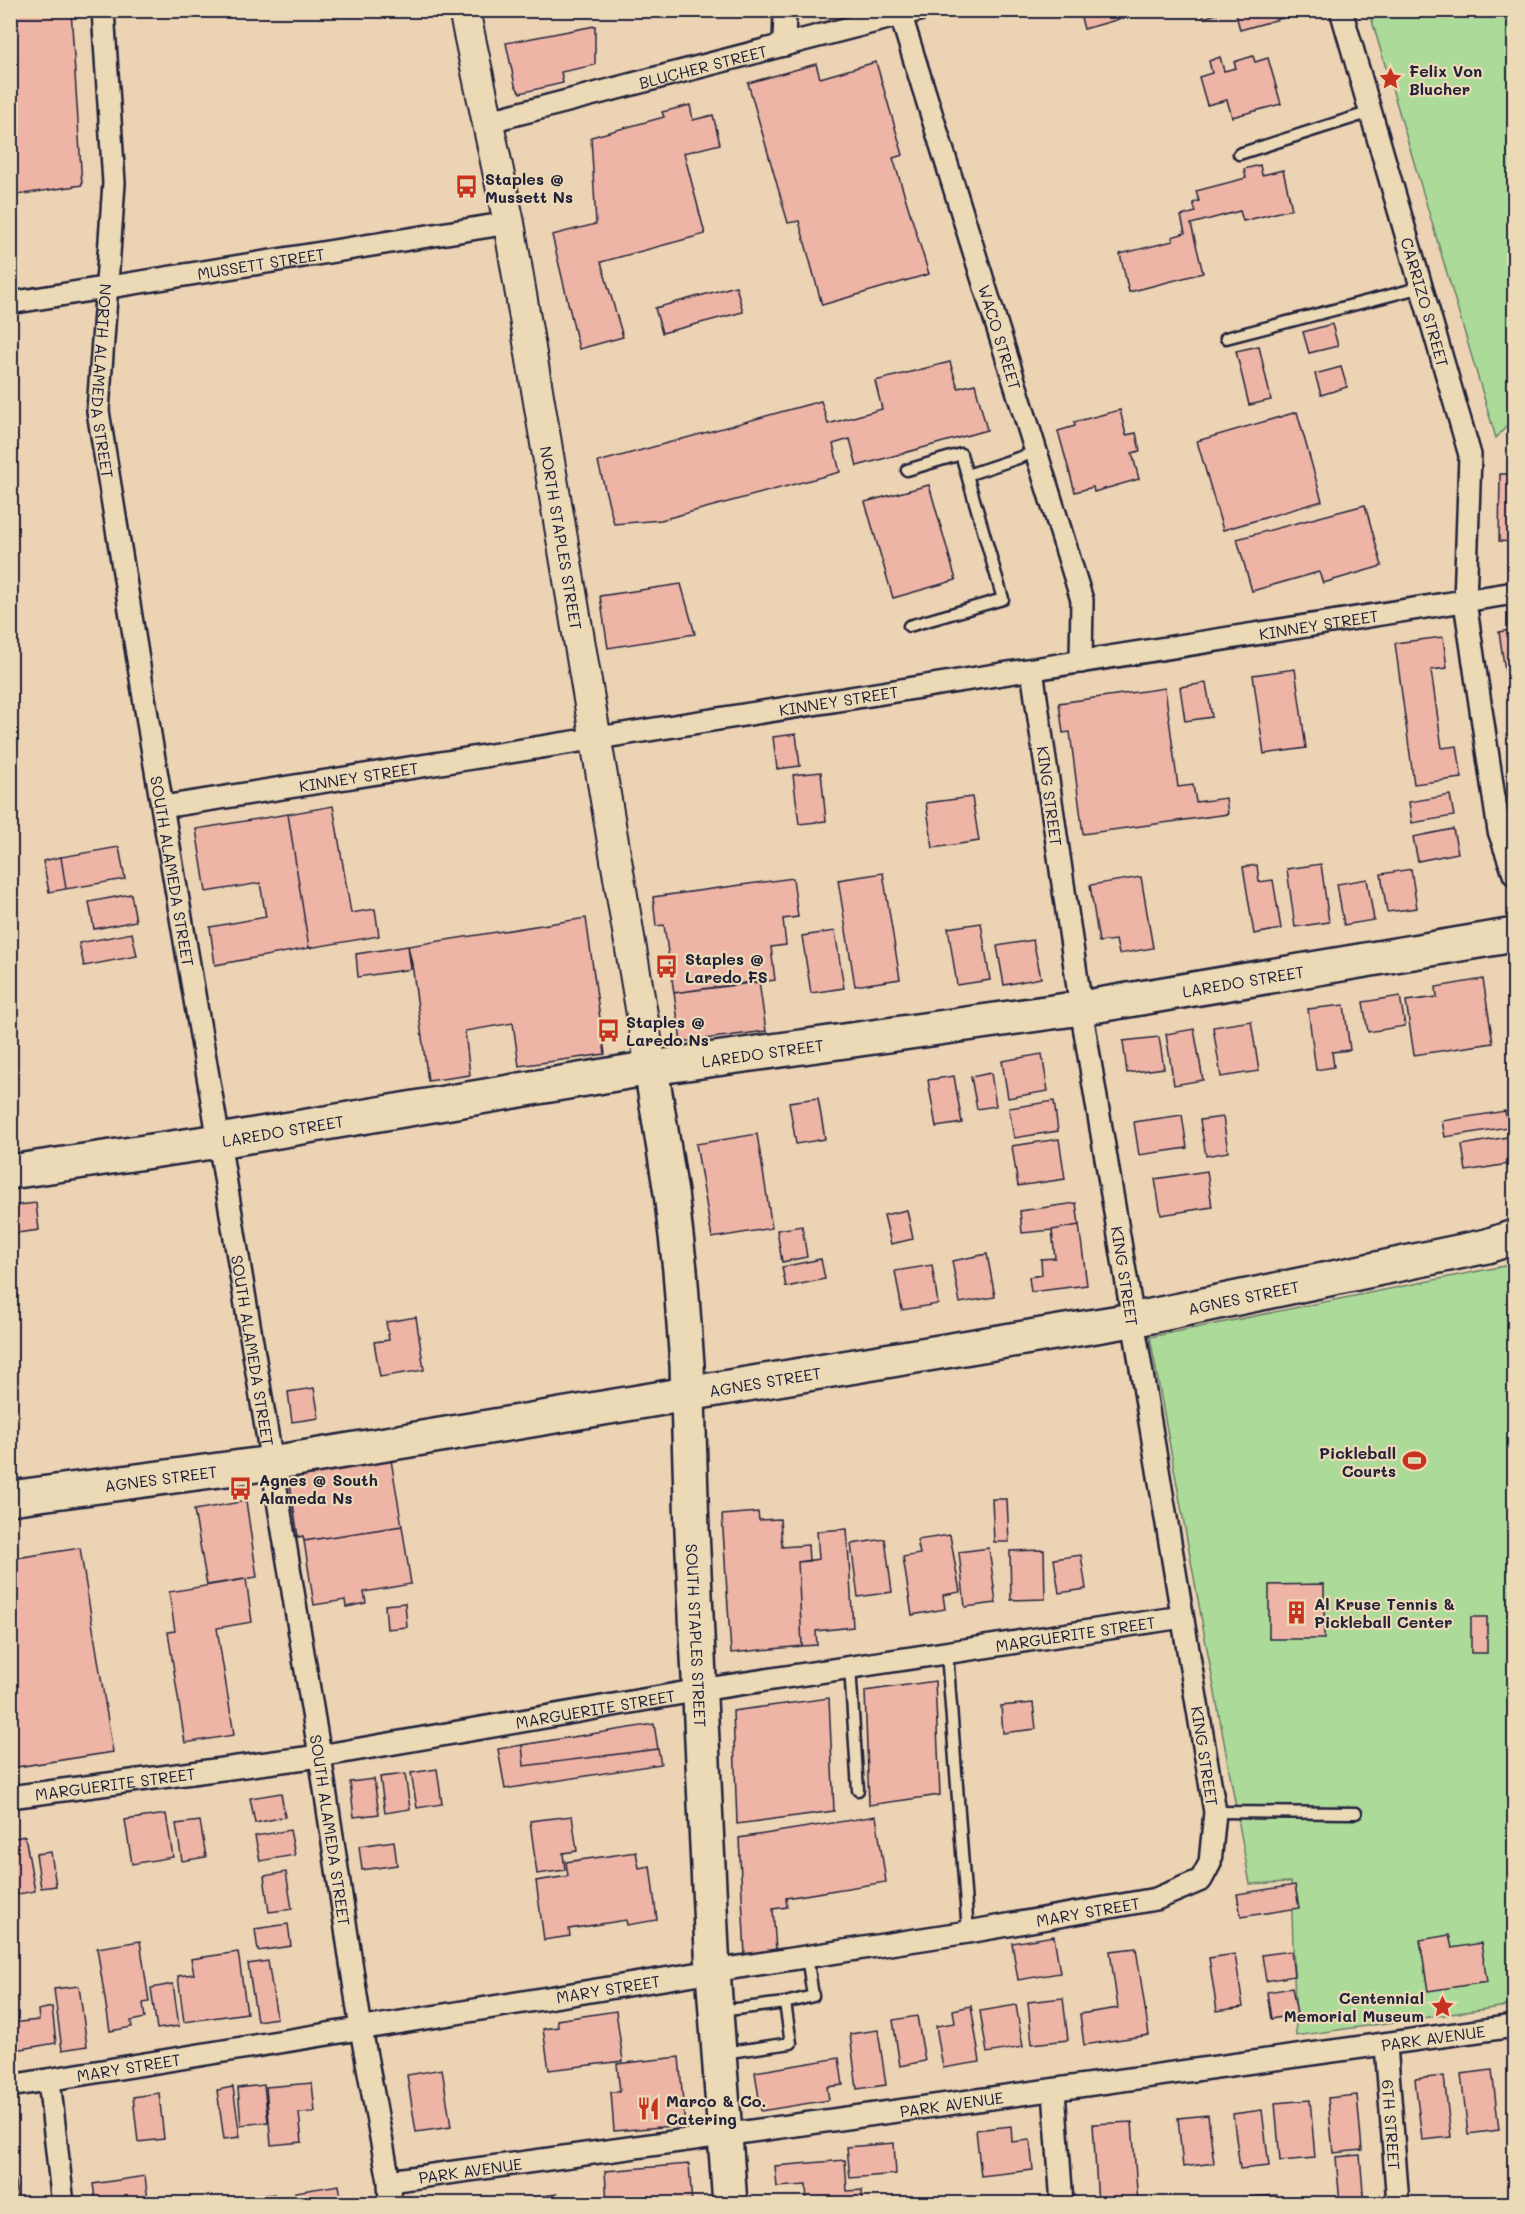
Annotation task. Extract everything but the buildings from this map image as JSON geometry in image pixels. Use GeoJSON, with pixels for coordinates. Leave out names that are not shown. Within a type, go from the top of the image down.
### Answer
{"type":"FeatureCollection","features":[{"type":"Feature","properties":{"kind":"main road","name":"NORTH STAPLES STREET"},"geometry":{"type":"LineString","coordinates":[[464,10],[486,123],[509,223],[651,1068]]}},
{"type":"Feature","properties":{"kind":"main road","name":"LAREDO STREET"},"geometry":{"type":"LineString","coordinates":[[10,1172],[219,1141],[651,1068],[1080,1008],[1515,934]]}},
{"type":"Feature","properties":{"kind":"main road","name":"SOUTH STAPLES STREET"},"geometry":{"type":"LineString","coordinates":[[651,1068],[674,1215],[689,1394],[692,1531],[713,1971],[730,2204]]}},
{"type":"Feature","properties":{"kind":"main road","name":"AGNES STREET"},"geometry":{"type":"LineString","coordinates":[[10,1498],[272,1463],[1132,1320],[1515,1238]]}},
{"type":"Feature","properties":{"kind":"street","name":"NORTH ALAMEDA STREET"},"geometry":{"type":"LineString","coordinates":[[103,10],[114,183],[98,411],[152,747]]}},
{"type":"Feature","properties":{"kind":"street"},"geometry":{"type":"LineString","coordinates":[[784,45],[785,10]]}},
{"type":"Feature","properties":{"kind":"street","name":"CARRIZO STREET"},"geometry":{"type":"LineString","coordinates":[[1341,10],[1470,456],[1466,602],[1499,831],[1515,874]]}},
{"type":"Feature","properties":{"kind":"street","name":"BLUCHER STREET"},"geometry":{"type":"LineString","coordinates":[[486,123],[910,13]]}},
{"type":"Feature","properties":{"kind":"street","name":"WACO STREET"},"geometry":{"type":"LineString","coordinates":[[910,13],[1036,452],[1082,600],[1081,662]]}},
{"type":"Feature","properties":{"kind":"street","name":"MUSSETT STREET"},"geometry":{"type":"LineString","coordinates":[[10,303],[509,223]]}},
{"type":"Feature","properties":{"kind":"street","name":"KINNEY STREET"},"geometry":{"type":"LineString","coordinates":[[163,807],[1515,593]]}},
{"type":"Feature","properties":{"kind":"street","name":"KING STREET"},"geometry":{"type":"LineString","coordinates":[[1032,670],[1080,1008],[1215,1812],[1210,1863],[1201,1880]]}},
{"type":"Feature","properties":{"kind":"street","name":"SOUTH ALAMEDA STREET"},"geometry":{"type":"LineString","coordinates":[[152,747],[320,1756],[390,2204]]}},
{"type":"Feature","properties":{"kind":"street","name":"MARGUERITE STREET"},"geometry":{"type":"LineString","coordinates":[[10,1797],[320,1756],[700,1690],[1182,1617]]}},
{"type":"Feature","properties":{"kind":"street","name":"MARY STREET"},"geometry":{"type":"LineString","coordinates":[[10,2086],[713,1971],[968,1932],[1156,1899],[1201,1880]]}},
{"type":"Feature","properties":{"kind":"street","name":"PARK AVENUE"},"geometry":{"type":"LineString","coordinates":[[388,2181],[1515,2026]]}},
{"type":"Feature","properties":{"kind":"street","name":"6TH STREET"},"geometry":{"type":"LineString","coordinates":[[1386,2045],[1398,2204]]}},
{"type":"Feature","properties":{"kind":"street"},"geometry":{"type":"LineString","coordinates":[[49,2080],[63,2204]]}},
{"type":"Feature","properties":{"kind":"street"},"geometry":{"type":"LineString","coordinates":[[1054,2091],[1062,2204]]}},
{"type":"Feature","properties":{"kind":"lane"},"geometry":{"type":"LineString","coordinates":[[1239,154],[1371,112]]}},
{"type":"Feature","properties":{"kind":"lane"},"geometry":{"type":"LineString","coordinates":[[1226,338],[1422,287]]}},
{"type":"Feature","properties":{"kind":"lane"},"geometry":{"type":"LineString","coordinates":[[967,475],[1036,452]]}},
{"type":"Feature","properties":{"kind":"lane"},"geometry":{"type":"LineString","coordinates":[[907,470],[961,454],[1003,598],[909,626]]}},
{"type":"Feature","properties":{"kind":"lane"},"geometry":{"type":"LineString","coordinates":[[947,1653],[968,1932]]}},
{"type":"Feature","properties":{"kind":"lane"},"geometry":{"type":"LineString","coordinates":[[850,1668],[858,1790]]}},
{"type":"Feature","properties":{"kind":"lane"},"geometry":{"type":"LineString","coordinates":[[1215,1812],[1356,1813]]}},
{"type":"Feature","properties":{"kind":"lane"},"geometry":{"type":"LineString","coordinates":[[716,2012],[785,2003],[813,1996],[807,1956]]}},
{"type":"Feature","properties":{"kind":"lane"},"geometry":{"type":"LineString","coordinates":[[719,2053],[790,2043],[785,2003]]}},
{"type":"Feature","properties":{"kind":"green space"},"geometry":{"type":"Polygon","coordinates":[[[1369,11],[1514,11],[1514,418],[1496,438],[1369,11]]]}},
{"type":"Feature","properties":{"kind":"green space"},"geometry":{"type":"Polygon","coordinates":[[[1514,1264],[1514,2005],[1296,2036],[1291,1882],[1250,1884],[1150,1337],[1514,1264]]]}},
{"type":"Feature","properties":{"kind":"place","name":"Felix Von Blucher"},"geometry":{"type":"Point","coordinates":[1391,79]}},
{"type":"Feature","properties":{"kind":"place","name":"Staples @ Mussett Ns"},"geometry":{"type":"Point","coordinates":[467,187]}},
{"type":"Feature","properties":{"kind":"place","name":"Staples @ Laredo FS"},"geometry":{"type":"Point","coordinates":[667,967]}},
{"type":"Feature","properties":{"kind":"place","name":"Staples @ Laredo Ns"},"geometry":{"type":"Point","coordinates":[608,1030]}},
{"type":"Feature","properties":{"kind":"place","name":"Pickleball Courts"},"geometry":{"type":"Point","coordinates":[1414,1461]}},
{"type":"Feature","properties":{"kind":"place","name":"Agnes @ South Alameda Ns"},"geometry":{"type":"Point","coordinates":[241,1488]}},
{"type":"Feature","properties":{"kind":"place","name":"Al Kruse Tennis & Pickleball Center"},"geometry":{"type":"Point","coordinates":[1296,1612]}},
{"type":"Feature","properties":{"kind":"place","name":"Centennial Memorial Museum"},"geometry":{"type":"Point","coordinates":[1442,2006]}},
{"type":"Feature","properties":{"kind":"place","name":"Marco & Co. Catering"},"geometry":{"type":"Point","coordinates":[648,2109]}}]}
